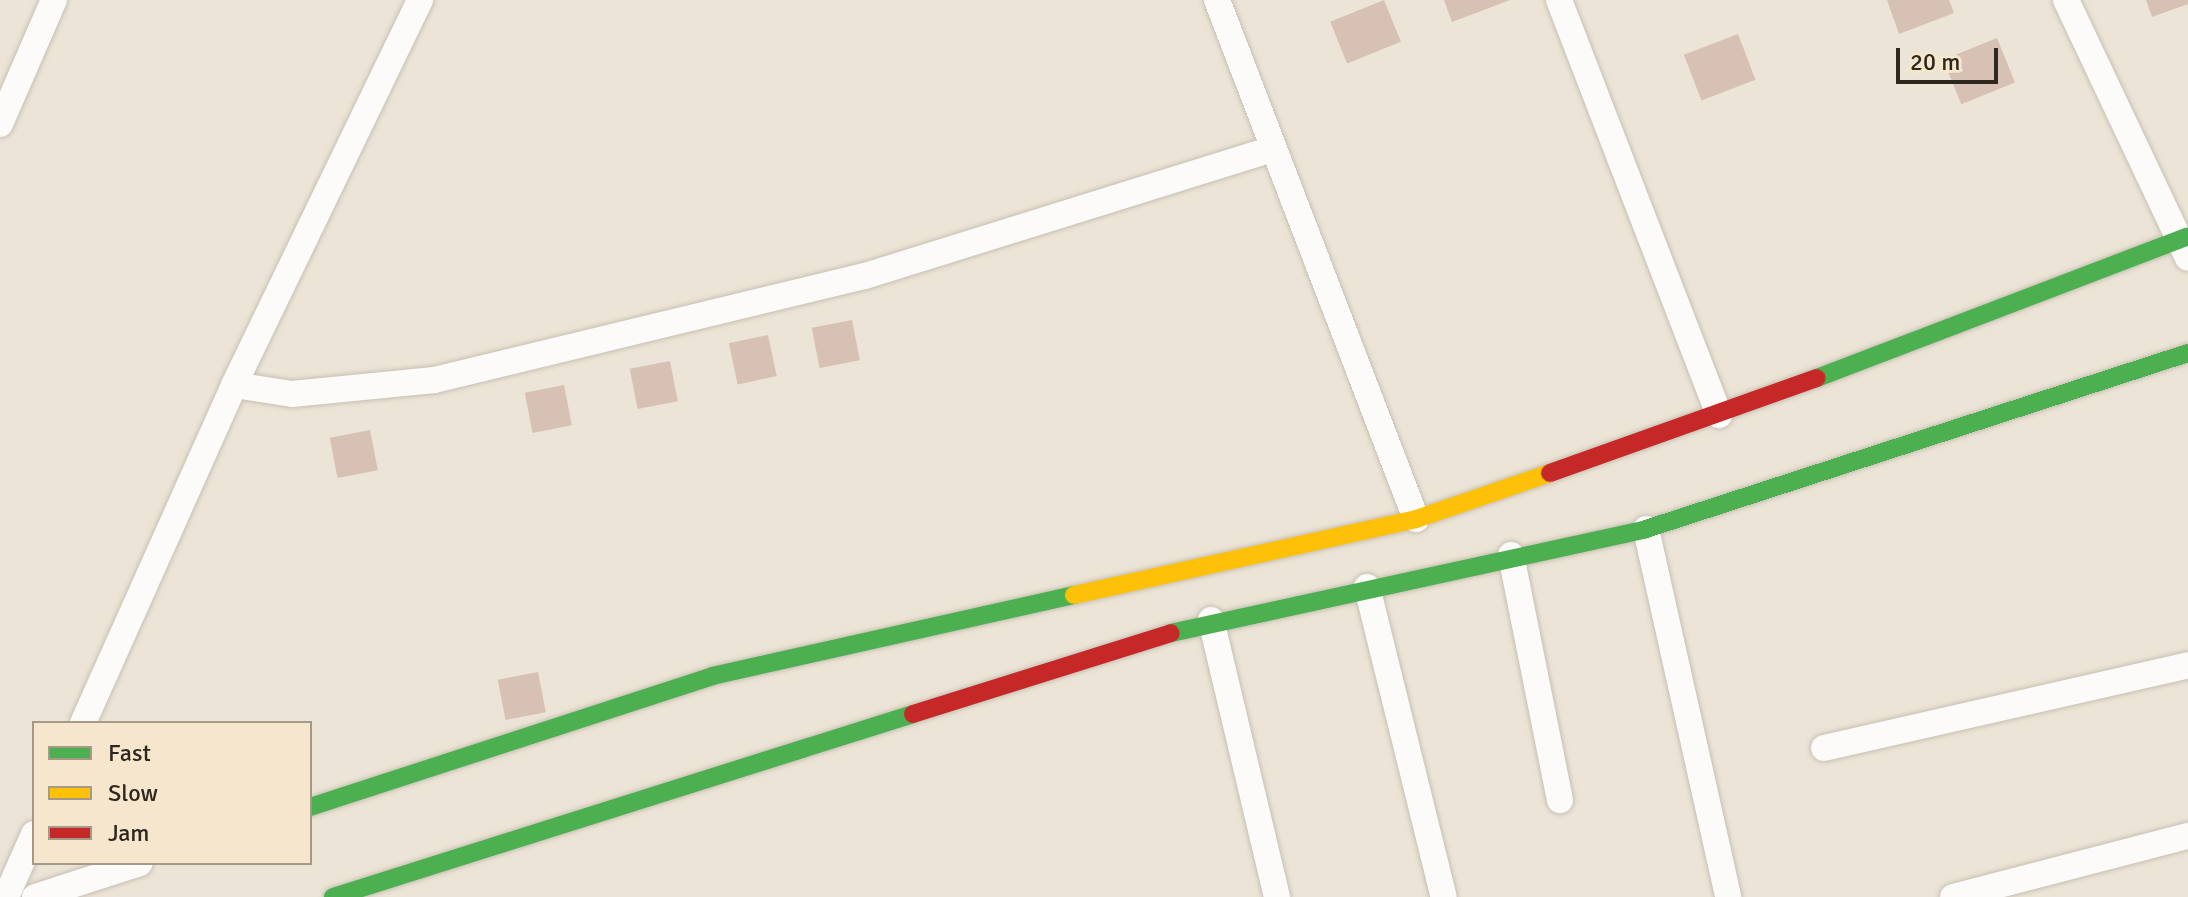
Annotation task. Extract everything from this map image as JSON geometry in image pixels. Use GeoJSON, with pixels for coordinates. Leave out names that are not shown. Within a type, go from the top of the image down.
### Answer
{"type":"FeatureCollection","features":[{"type":"Feature","properties":{"kind":"street"},"geometry":{"type":"LineString","coordinates":[[0,124],[54,0]]}},
{"type":"Feature","properties":{"kind":"street"},"geometry":{"type":"LineString","coordinates":[[84,721],[234,385],[420,0]]}},
{"type":"Feature","properties":{"kind":"street"},"geometry":{"type":"LineString","coordinates":[[1217,0],[1416,519]]}},
{"type":"Feature","properties":{"kind":"street"},"geometry":{"type":"LineString","coordinates":[[1559,0],[1719,415]]}},
{"type":"Feature","properties":{"kind":"street"},"geometry":{"type":"LineString","coordinates":[[312,806],[712,676],[1416,519],[1719,415],[2185,245],[2066,0]]}},
{"type":"Feature","properties":{"kind":"street"},"geometry":{"type":"LineString","coordinates":[[234,385],[292,394],[434,380],[865,276],[1272,149]]}},
{"type":"Feature","properties":{"kind":"street"},"geometry":{"type":"LineString","coordinates":[[333,897],[1211,620],[1646,529],[2188,353]]}},
{"type":"Feature","properties":{"kind":"street"},"geometry":{"type":"LineString","coordinates":[[1646,529],[1728,897]]}},
{"type":"Feature","properties":{"kind":"street"},"geometry":{"type":"LineString","coordinates":[[1511,555],[1560,800]]}},
{"type":"Feature","properties":{"kind":"street"},"geometry":{"type":"LineString","coordinates":[[1367,587],[1444,897]]}},
{"type":"Feature","properties":{"kind":"street"},"geometry":{"type":"LineString","coordinates":[[1211,620],[1277,897]]}},
{"type":"Feature","properties":{"kind":"street"},"geometry":{"type":"LineString","coordinates":[[1824,748],[2188,665]]}},
{"type":"Feature","properties":{"kind":"street"},"geometry":{"type":"LineString","coordinates":[[1953,897],[2188,836]]}},
{"type":"Feature","properties":{"kind":"street"},"geometry":{"type":"LineString","coordinates":[[6,897],[32,838]]}},
{"type":"Feature","properties":{"kind":"street"},"geometry":{"type":"LineString","coordinates":[[35,897],[134,865]]}},
{"type":"Feature","properties":{"kind":"building"},"geometry":{"type":"Polygon","coordinates":[[[1384,0],[1401,42],[1347,63],[1330,22],[1384,0]]]}},
{"type":"Feature","properties":{"kind":"building"},"geometry":{"type":"Polygon","coordinates":[[[1444,0],[1510,0],[1452,22],[1444,0]]]}},
{"type":"Feature","properties":{"kind":"building"},"geometry":{"type":"Polygon","coordinates":[[[1887,0],[1949,0],[1954,13],[1899,34],[1887,0]]]}},
{"type":"Feature","properties":{"kind":"building"},"geometry":{"type":"Polygon","coordinates":[[[2146,0],[2188,0],[2188,4],[2152,17],[2146,0]]]}},
{"type":"Feature","properties":{"kind":"building"},"geometry":{"type":"Polygon","coordinates":[[[1738,34],[1756,80],[1701,101],[1684,55],[1738,34]]]}},
{"type":"Feature","properties":{"kind":"building"},"geometry":{"type":"Polygon","coordinates":[[[1997,38],[2015,83],[1961,104],[1943,60],[1997,38]]]}},
{"type":"Feature","properties":{"kind":"building"},"geometry":{"type":"Polygon","coordinates":[[[852,320],[860,360],[820,368],[812,328],[852,320]]]}},
{"type":"Feature","properties":{"kind":"building"},"geometry":{"type":"Polygon","coordinates":[[[768,335],[777,376],[738,384],[729,343],[768,335]]]}},
{"type":"Feature","properties":{"kind":"building"},"geometry":{"type":"Polygon","coordinates":[[[670,361],[678,401],[638,409],[630,369],[670,361]]]}},
{"type":"Feature","properties":{"kind":"building"},"geometry":{"type":"Polygon","coordinates":[[[564,385],[572,425],[533,433],[525,393],[564,385]]]}},
{"type":"Feature","properties":{"kind":"building"},"geometry":{"type":"Polygon","coordinates":[[[370,430],[378,470],[338,478],[330,438],[370,430]]]}},
{"type":"Feature","properties":{"kind":"building"},"geometry":{"type":"Polygon","coordinates":[[[538,672],[546,712],[506,720],[498,680],[538,672]]]}},
{"type":"Feature","properties":{"kind":"traffic: fast"},"geometry":{"type":"LineString","coordinates":[[1817,378],[2188,236]]}},
{"type":"Feature","properties":{"kind":"traffic: fast"},"geometry":{"type":"LineString","coordinates":[[1171,633],[1646,529],[2188,353]]}},
{"type":"Feature","properties":{"kind":"traffic: fast"},"geometry":{"type":"LineString","coordinates":[[312,806],[712,676],[1074,595]]}},
{"type":"Feature","properties":{"kind":"traffic: fast"},"geometry":{"type":"LineString","coordinates":[[333,897],[913,714]]}},
{"type":"Feature","properties":{"kind":"traffic: slow"},"geometry":{"type":"LineString","coordinates":[[1074,595],[1416,519],[1550,473]]}},
{"type":"Feature","properties":{"kind":"traffic: jam"},"geometry":{"type":"LineString","coordinates":[[1550,473],[1817,378]]}},
{"type":"Feature","properties":{"kind":"traffic: jam"},"geometry":{"type":"LineString","coordinates":[[913,714],[1171,633]]}}]}
